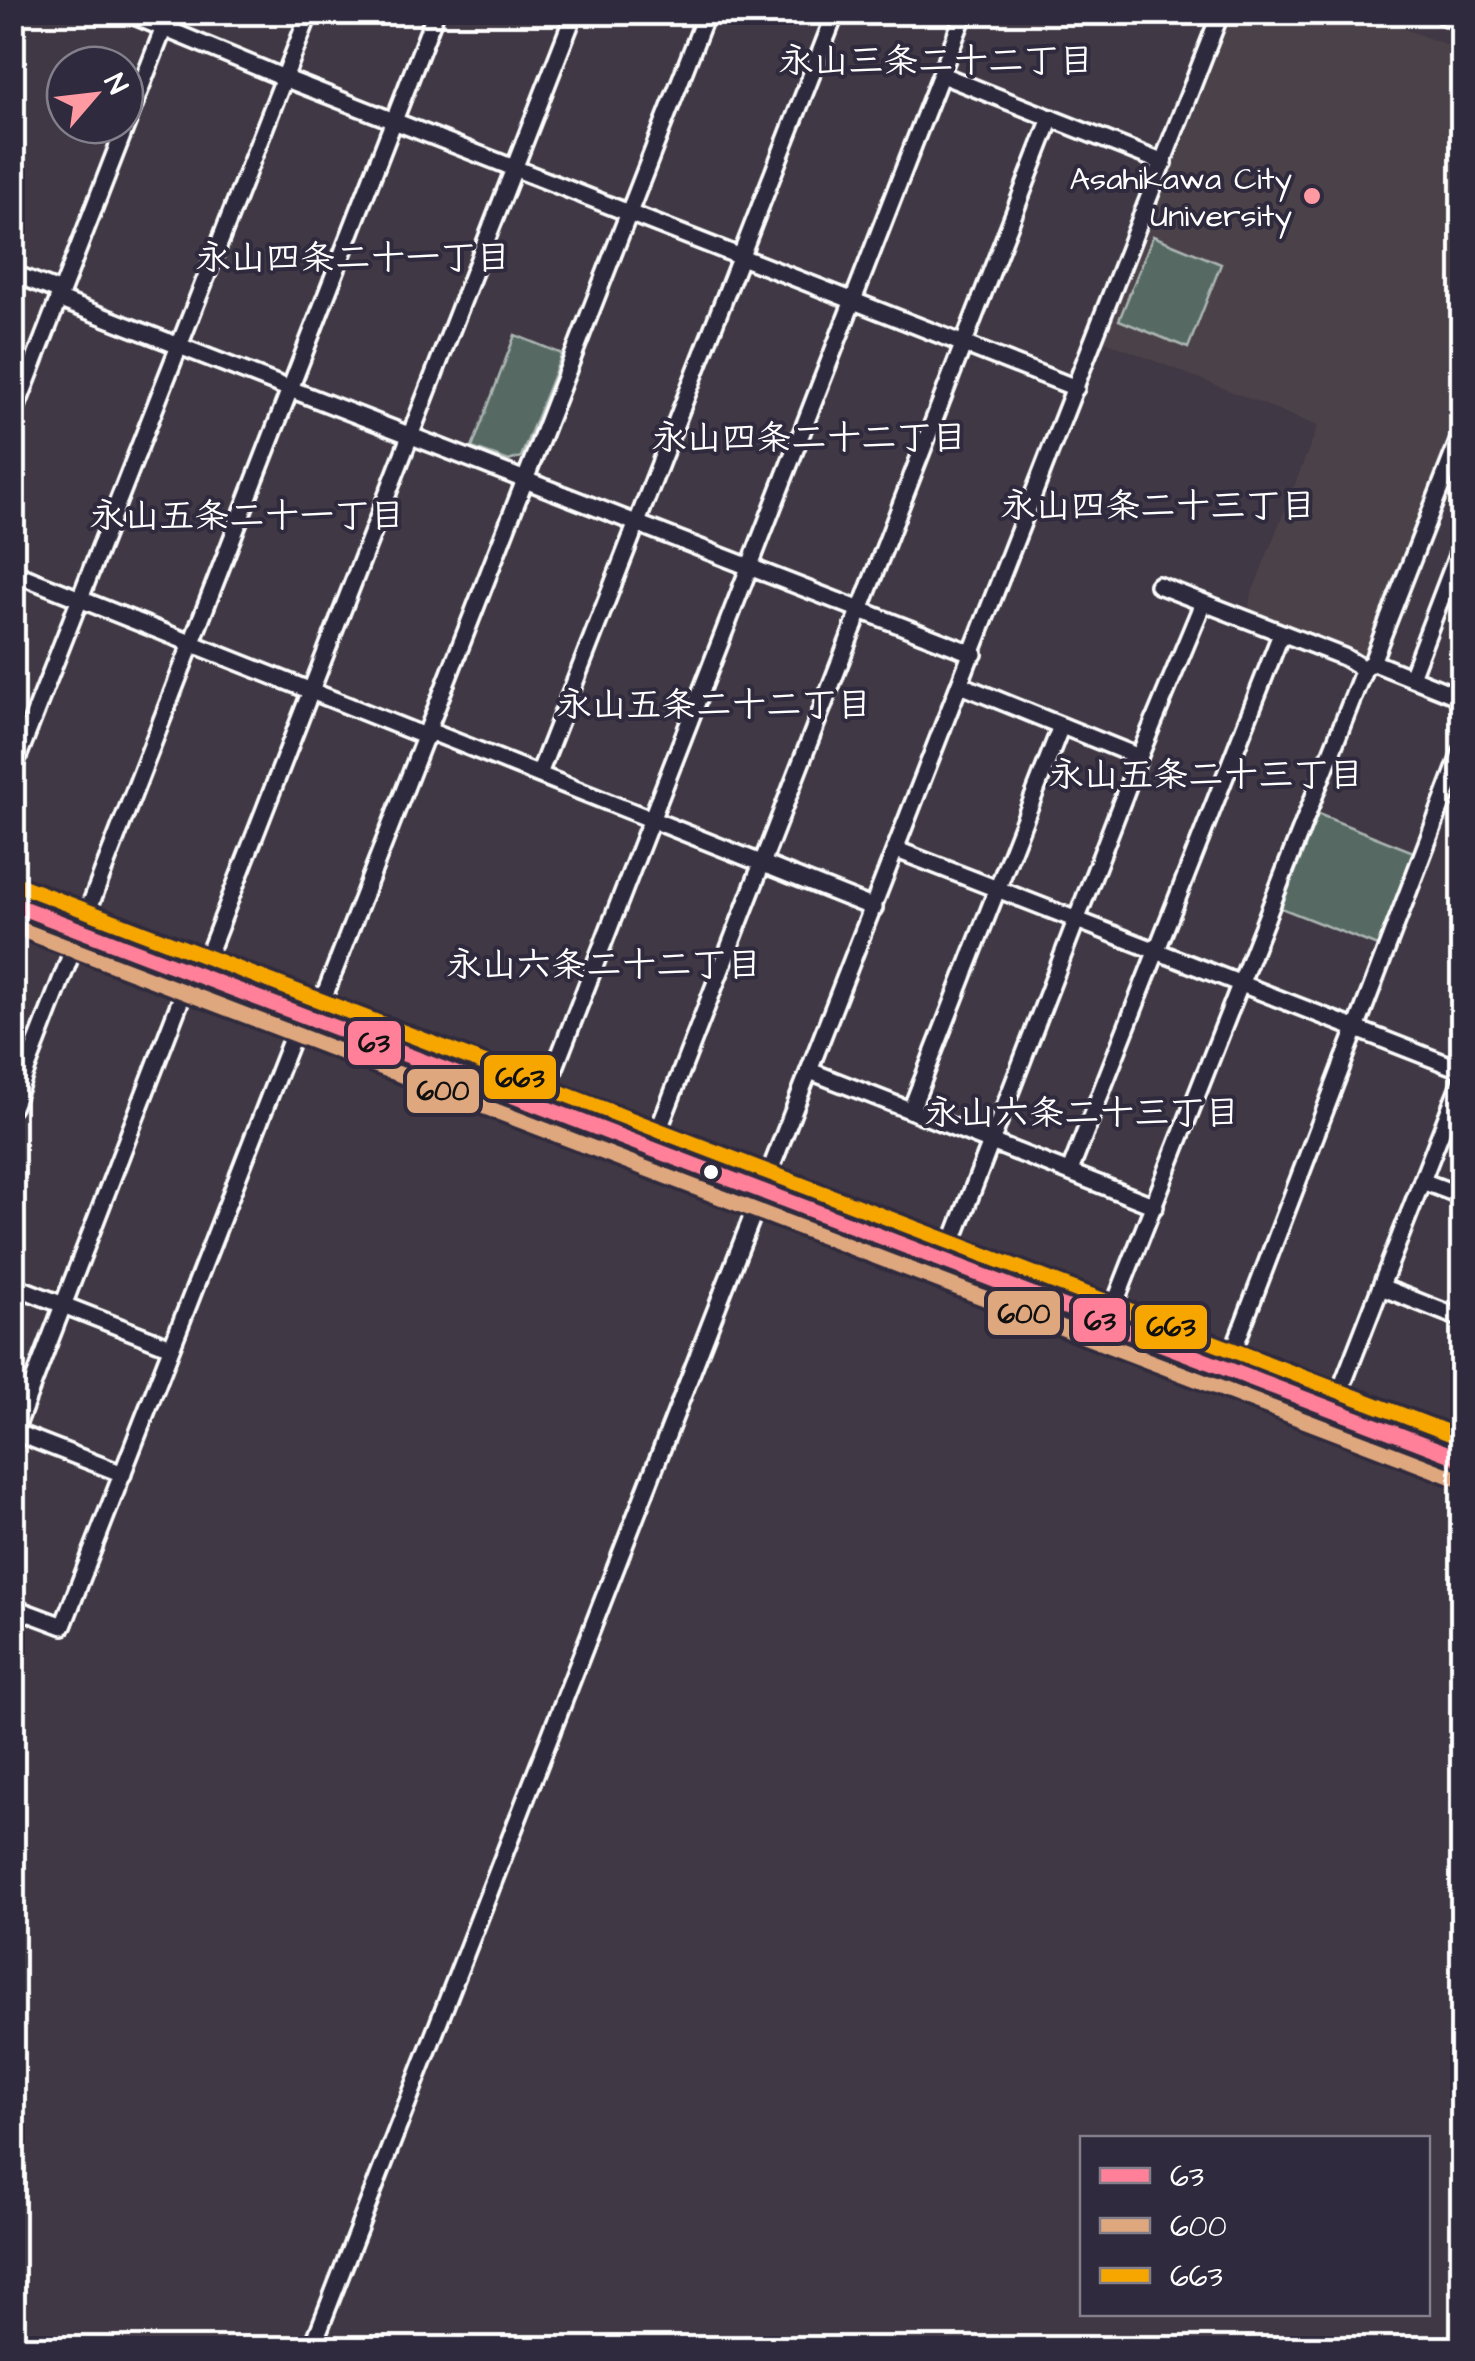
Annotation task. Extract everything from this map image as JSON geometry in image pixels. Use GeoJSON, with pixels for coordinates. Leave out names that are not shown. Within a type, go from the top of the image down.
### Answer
{"type":"FeatureCollection","features":[{"type":"Feature","properties":{"kind":"highway"},"geometry":{"type":"LineString","coordinates":[[1448,12],[1462,18]]}},
{"type":"Feature","properties":{"kind":"street"},"geometry":{"type":"LineString","coordinates":[[125,12],[167,20],[284,78],[1076,388]]}},
{"type":"Feature","properties":{"kind":"street"},"geometry":{"type":"LineString","coordinates":[[12,772],[310,12]]}},
{"type":"Feature","properties":{"kind":"street"},"geometry":{"type":"LineString","coordinates":[[12,1107],[436,12]]}},
{"type":"Feature","properties":{"kind":"street"},"geometry":{"type":"LineString","coordinates":[[123,1474],[13,1434],[312,691],[575,12]]}},
{"type":"Feature","properties":{"kind":"street"},"geometry":{"type":"LineString","coordinates":[[12,1607],[63,1626],[171,1347],[428,734],[706,12]]}},
{"type":"Feature","properties":{"kind":"street"},"geometry":{"type":"LineString","coordinates":[[539,774],[836,12]]}},
{"type":"Feature","properties":{"kind":"street"},"geometry":{"type":"LineString","coordinates":[[540,1106],[965,12]]}},
{"type":"Feature","properties":{"kind":"street"},"geometry":{"type":"LineString","coordinates":[[312,2348],[1221,12]]}},
{"type":"Feature","properties":{"kind":"street"},"geometry":{"type":"LineString","coordinates":[[12,419],[17,395],[167,20]]}},
{"type":"Feature","properties":{"kind":"street"},"geometry":{"type":"LineString","coordinates":[[942,75],[1164,162]]}},
{"type":"Feature","properties":{"kind":"street"},"geometry":{"type":"LineString","coordinates":[[652,1148],[1051,118]]}},
{"type":"Feature","properties":{"kind":"street"},"geometry":{"type":"LineString","coordinates":[[12,273],[179,346],[974,654]]}},
{"type":"Feature","properties":{"kind":"street"},"geometry":{"type":"LineString","coordinates":[[1108,1321],[1462,432]]}},
{"type":"Feature","properties":{"kind":"street"},"geometry":{"type":"LineString","coordinates":[[1411,678],[1462,543]]}},
{"type":"Feature","properties":{"kind":"street"},"geometry":{"type":"LineString","coordinates":[[12,572],[312,691],[539,774],[652,823],[874,908]]}},
{"type":"Feature","properties":{"kind":"street"},"geometry":{"type":"LineString","coordinates":[[1158,586],[1344,658],[1462,698]]}},
{"type":"Feature","properties":{"kind":"street"},"geometry":{"type":"LineString","coordinates":[[946,1259],[1203,602]]}},
{"type":"Feature","properties":{"kind":"street"},"geometry":{"type":"LineString","coordinates":[[1070,1171],[1280,634]]}},
{"type":"Feature","properties":{"kind":"street"},"geometry":{"type":"LineString","coordinates":[[960,685],[1139,758]]}},
{"type":"Feature","properties":{"kind":"street"},"geometry":{"type":"LineString","coordinates":[[911,1110],[1060,726]]}},
{"type":"Feature","properties":{"kind":"street"},"geometry":{"type":"LineString","coordinates":[[1227,1367],[1462,751]]}},
{"type":"Feature","properties":{"kind":"street"},"geometry":{"type":"LineString","coordinates":[[897,850],[1462,1070]]}},
{"type":"Feature","properties":{"kind":"street"},"geometry":{"type":"LineString","coordinates":[[12,904],[1462,1459]]}},
{"type":"Feature","properties":{"kind":"street"},"geometry":{"type":"LineString","coordinates":[[810,1071],[1155,1206]]}},
{"type":"Feature","properties":{"kind":"street"},"geometry":{"type":"LineString","coordinates":[[1333,1409],[1462,1078]]}},
{"type":"Feature","properties":{"kind":"street"},"geometry":{"type":"LineString","coordinates":[[1422,1180],[1462,1196]]}},
{"type":"Feature","properties":{"kind":"street"},"geometry":{"type":"LineString","coordinates":[[12,1285],[171,1347]]}},
{"type":"Feature","properties":{"kind":"street"},"geometry":{"type":"LineString","coordinates":[[1381,1287],[1462,1319]]}},
{"type":"Feature","properties":{"kind":"shaded area","name":"Asahikawa City University"},"geometry":{"type":"Polygon","coordinates":[[[1233,13],[1363,13],[1462,51],[1462,405],[1365,656],[1249,612],[1250,598],[1318,426],[1105,341],[1233,13]]]}},
{"type":"Feature","properties":{"kind":"green space"},"geometry":{"type":"Polygon","coordinates":[[[1153,236],[1221,264],[1188,348],[1119,320],[1153,236]]]}},
{"type":"Feature","properties":{"kind":"green space"},"geometry":{"type":"Polygon","coordinates":[[[515,335],[562,354],[521,457],[509,461],[472,448],[515,335]]]}},
{"type":"Feature","properties":{"kind":"green space"},"geometry":{"type":"Polygon","coordinates":[[[1318,814],[1416,853],[1380,947],[1281,908],[1318,814]]]}},
{"type":"Feature","properties":{"kind":"waterway"},"geometry":{"type":"LineString","coordinates":[[12,885],[74,908]]}},
{"type":"Feature","properties":{"kind":"waterway"},"geometry":{"type":"LineString","coordinates":[[105,919],[194,955]]}},
{"type":"Feature","properties":{"kind":"waterway"},"geometry":{"type":"LineString","coordinates":[[218,964],[283,992],[310,997]]}},
{"type":"Feature","properties":{"kind":"waterway"},"geometry":{"type":"LineString","coordinates":[[335,1007],[353,1020],[533,1083]]}},
{"type":"Feature","properties":{"kind":"waterway"},"geometry":{"type":"LineString","coordinates":[[561,1094],[645,1126]]}},
{"type":"Feature","properties":{"kind":"waterway"},"geometry":{"type":"LineString","coordinates":[[670,1136],[713,1152]]}},
{"type":"Feature","properties":{"kind":"waterway"},"geometry":{"type":"LineString","coordinates":[[807,1187],[844,1202]]}},
{"type":"Feature","properties":{"kind":"waterway"},"geometry":{"type":"LineString","coordinates":[[866,1210],[905,1225]]}},
{"type":"Feature","properties":{"kind":"waterway"},"geometry":{"type":"LineString","coordinates":[[922,1232],[937,1238]]}},
{"type":"Feature","properties":{"kind":"waterway"},"geometry":{"type":"LineString","coordinates":[[962,1246],[995,1259]]}},
{"type":"Feature","properties":{"kind":"waterway"},"geometry":{"type":"LineString","coordinates":[[1026,1270],[1047,1282]]}},
{"type":"Feature","properties":{"kind":"waterway"},"geometry":{"type":"LineString","coordinates":[[1070,1290],[1098,1302]]}},
{"type":"Feature","properties":{"kind":"waterway"},"geometry":{"type":"LineString","coordinates":[[1128,1314],[1220,1347]]}},
{"type":"Feature","properties":{"kind":"waterway"},"geometry":{"type":"LineString","coordinates":[[1244,1357],[1316,1386]]}},
{"type":"Feature","properties":{"kind":"waterway"},"geometry":{"type":"LineString","coordinates":[[1361,1403],[1387,1414]]}},
{"type":"Feature","properties":{"kind":"waterway"},"geometry":{"type":"LineString","coordinates":[[1402,1420],[1432,1431]]}},
{"type":"Feature","properties":{"kind":"waterway"},"geometry":{"type":"LineString","coordinates":[[1448,1437],[1462,1443]]}},
{"type":"Feature","properties":{"kind":"transit line","name":"663"},"geometry":{"type":"LineString","coordinates":[[19,885],[1462,1438]]}},
{"type":"Feature","properties":{"kind":"transit line","name":"63"},"geometry":{"type":"LineString","coordinates":[[12,904],[1462,1459]]}},
{"type":"Feature","properties":{"kind":"transit line","name":"600"},"geometry":{"type":"LineString","coordinates":[[12,926],[1455,1478]]}},
{"type":"Feature","properties":{"kind":"place","name":"Asahikawa City University"},"geometry":{"type":"Point","coordinates":[1312,196]}},
{"type":"Feature","properties":{"kind":"district","name":"永山三条二十二丁目"},"geometry":{"type":"Point","coordinates":[936,60]}},
{"type":"Feature","properties":{"kind":"district","name":"永山四条二十一丁目"},"geometry":{"type":"Point","coordinates":[353,257]}},
{"type":"Feature","properties":{"kind":"district","name":"永山四条二十二丁目"},"geometry":{"type":"Point","coordinates":[809,437]}},
{"type":"Feature","properties":{"kind":"district","name":"永山四条二十三丁目"},"geometry":{"type":"Point","coordinates":[1158,505]}},
{"type":"Feature","properties":{"kind":"district","name":"永山五条二十一丁目"},"geometry":{"type":"Point","coordinates":[247,515]}},
{"type":"Feature","properties":{"kind":"district","name":"永山五条二十二丁目"},"geometry":{"type":"Point","coordinates":[714,704]}},
{"type":"Feature","properties":{"kind":"district","name":"永山五条二十三丁目"},"geometry":{"type":"Point","coordinates":[1206,774]}},
{"type":"Feature","properties":{"kind":"district","name":"永山六条二十二丁目"},"geometry":{"type":"Point","coordinates":[604,964]}},
{"type":"Feature","properties":{"kind":"district","name":"永山六条二十三丁目"},"geometry":{"type":"Point","coordinates":[1082,1112]}}]}
